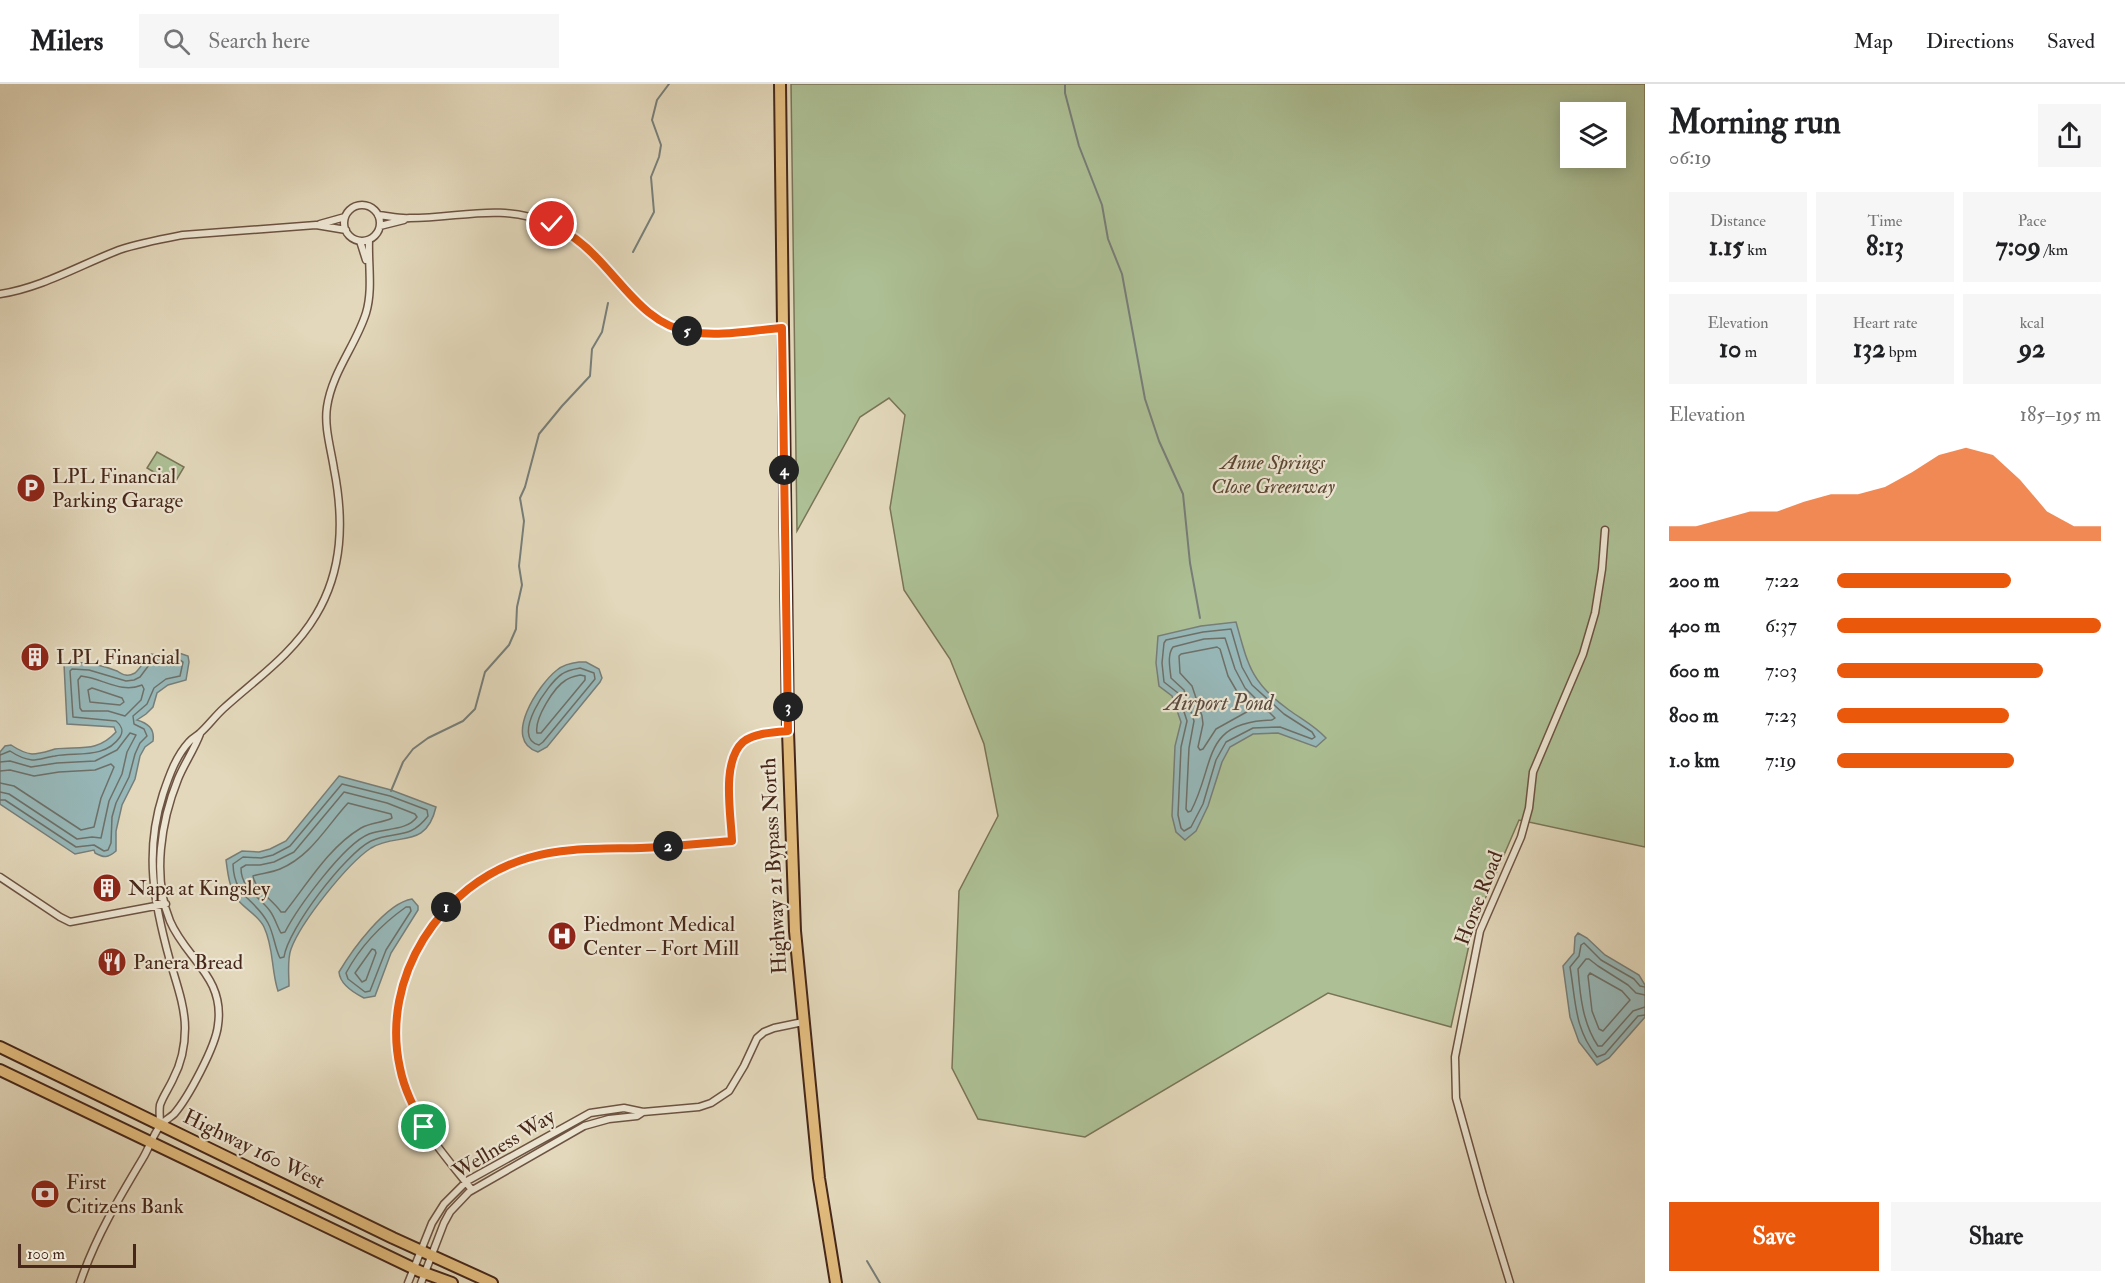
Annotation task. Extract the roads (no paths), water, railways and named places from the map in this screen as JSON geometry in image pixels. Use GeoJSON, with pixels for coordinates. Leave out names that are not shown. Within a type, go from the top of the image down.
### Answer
{"type":"FeatureCollection","features":[{"type":"Feature","properties":{"kind":"main road","name":"Highway 21 Bypass North"},"geometry":{"type":"LineString","coordinates":[[780,84],[788,731],[795,932],[819,1178],[836,1283]]}},
{"type":"Feature","properties":{"kind":"main road","name":"Highway 160 West"},"geometry":{"type":"LineString","coordinates":[[0,1047],[160,1125],[452,1283]]}},
{"type":"Feature","properties":{"kind":"main road","name":"Highway 160 West"},"geometry":{"type":"LineString","coordinates":[[0,1070],[152,1143],[422,1265],[492,1283]]}},
{"type":"Feature","properties":{"kind":"street"},"geometry":{"type":"LineString","coordinates":[[0,294],[26,288],[121,250],[164,238],[316,225],[345,217],[352,208],[364,205],[370,206],[378,215],[380,226],[378,232],[369,240],[360,241],[352,238],[346,230],[345,217]]}},
{"type":"Feature","properties":{"kind":"street"},"geometry":{"type":"LineString","coordinates":[[380,226],[408,219],[497,211],[518,213],[537,218],[568,232],[640,305],[654,317],[674,327],[690,332],[711,334],[782,328]]}},
{"type":"Feature","properties":{"kind":"street"},"geometry":{"type":"LineString","coordinates":[[378,215],[408,219]]}},
{"type":"Feature","properties":{"kind":"street"},"geometry":{"type":"LineString","coordinates":[[316,225],[346,230]]}},
{"type":"Feature","properties":{"kind":"street"},"geometry":{"type":"LineString","coordinates":[[80,1283],[102,1229],[152,1143],[160,1125],[159,1107],[175,1076],[182,1056],[185,1028],[156,906],[152,854],[159,809],[172,768],[190,741],[283,656],[301,636],[315,616],[332,581],[340,549],[340,510],[328,431],[327,407],[336,376],[366,313],[369,291],[369,240]]}},
{"type":"Feature","properties":{"kind":"street"},"geometry":{"type":"LineString","coordinates":[[360,241],[368,266]]}},
{"type":"Feature","properties":{"kind":"street","name":"Horse Road"},"geometry":{"type":"LineString","coordinates":[[1510,1283],[1456,1098],[1455,1058],[1480,931],[1521,837],[1529,808],[1533,772],[1583,654],[1595,613],[1605,530]]}},
{"type":"Feature","properties":{"kind":"street"},"geometry":{"type":"LineString","coordinates":[[472,1190],[424,1127],[405,1089],[399,1066],[397,1030],[400,1002],[414,956],[427,932],[445,908],[476,883],[502,867],[528,858],[559,852],[732,841],[729,781],[731,760],[744,742],[764,733],[788,731]]}},
{"type":"Feature","properties":{"kind":"street"},"geometry":{"type":"LineString","coordinates":[[160,1125],[174,1114],[209,1054],[219,1022],[217,995],[200,965],[170,922],[161,870],[164,827],[178,777],[201,732]]}},
{"type":"Feature","properties":{"kind":"street"},"geometry":{"type":"LineString","coordinates":[[0,877],[70,922],[166,904]]}},
{"type":"Feature","properties":{"kind":"street","name":"Wellness Way"},"geometry":{"type":"LineString","coordinates":[[422,1265],[439,1212],[466,1182],[565,1126],[595,1112],[624,1108],[643,1112],[699,1107],[720,1099],[729,1091],[757,1038],[774,1028],[803,1022]]}},
{"type":"Feature","properties":{"kind":"street","name":"Wellness Way"},"geometry":{"type":"LineString","coordinates":[[422,1265],[450,1212],[472,1190],[592,1123],[637,1116],[643,1112]]}},
{"type":"Feature","properties":{"kind":"street"},"geometry":{"type":"LineString","coordinates":[[565,1126],[569,1134]]}},
{"type":"Feature","properties":{"kind":"street"},"geometry":{"type":"LineString","coordinates":[[408,1283],[422,1265]]}},
{"type":"Feature","properties":{"kind":"water","name":"Airport Pond"},"geometry":{"type":"Polygon","coordinates":[[[1236,622],[1248,662],[1259,682],[1276,700],[1326,738],[1316,747],[1278,733],[1253,734],[1230,747],[1196,831],[1185,840],[1176,832],[1172,816],[1175,746],[1181,722],[1172,696],[1159,686],[1156,663],[1158,636],[1201,626],[1236,622]]]}},
{"type":"Feature","properties":{"kind":"water"},"geometry":{"type":"Polygon","coordinates":[[[179,653],[188,656],[186,680],[168,685],[157,693],[153,707],[137,720],[150,727],[153,741],[145,747],[140,756],[135,779],[122,805],[116,831],[116,851],[106,856],[95,853],[94,850],[75,854],[0,804],[0,752],[5,746],[11,745],[26,753],[38,754],[55,749],[95,746],[109,739],[116,732],[114,727],[67,724],[64,664],[91,664],[128,675],[135,673],[151,654],[165,656],[179,653]]]}},
{"type":"Feature","properties":{"kind":"water"},"geometry":{"type":"Polygon","coordinates":[[[586,662],[599,669],[602,678],[547,747],[538,752],[527,746],[523,736],[523,724],[527,712],[533,699],[549,677],[562,667],[586,662]]]}},
{"type":"Feature","properties":{"kind":"water"},"geometry":{"type":"Polygon","coordinates":[[[339,776],[391,790],[436,807],[431,820],[418,835],[381,843],[371,848],[338,880],[314,909],[296,938],[289,958],[289,986],[278,991],[264,927],[235,895],[229,881],[226,860],[242,851],[259,852],[286,841],[339,776]]]}},
{"type":"Feature","properties":{"kind":"water"},"geometry":{"type":"Polygon","coordinates":[[[412,899],[418,906],[418,910],[391,953],[375,996],[364,998],[345,985],[339,972],[361,940],[381,918],[402,902],[412,899]]]}},
{"type":"Feature","properties":{"kind":"water"},"geometry":{"type":"Polygon","coordinates":[[[1578,933],[1587,938],[1605,955],[1639,975],[1645,985],[1645,1017],[1609,1058],[1597,1065],[1579,1042],[1570,1017],[1563,966],[1574,953],[1575,937],[1578,933]]]}},
{"type":"Feature","properties":{"kind":"waterway"},"geometry":{"type":"LineString","coordinates":[[633,252],[654,212],[651,177],[661,145],[652,120],[657,100],[669,84]]}},
{"type":"Feature","properties":{"kind":"waterway"},"geometry":{"type":"LineString","coordinates":[[1065,84],[1065,93],[1079,146],[1102,205],[1108,239],[1122,274],[1145,399],[1159,441],[1183,494],[1190,563],[1200,618]]}},
{"type":"Feature","properties":{"kind":"waterway"},"geometry":{"type":"LineString","coordinates":[[391,791],[403,762],[413,749],[428,738],[463,721],[475,709],[485,672],[509,645],[516,629],[517,607],[522,585],[519,566],[524,521],[520,498],[539,434],[590,376],[592,349],[602,332],[608,303]]}},
{"type":"Feature","properties":{"kind":"waterway"},"geometry":{"type":"LineString","coordinates":[[867,1261],[880,1283]]}},
{"type":"Feature","properties":{"kind":"place","name":"LPL Financial Parking Garage"},"geometry":{"type":"Point","coordinates":[31,488]}},
{"type":"Feature","properties":{"kind":"place","name":"LPL Financial"},"geometry":{"type":"Point","coordinates":[35,657]}},
{"type":"Feature","properties":{"kind":"place","name":"Napa at Kingsley"},"geometry":{"type":"Point","coordinates":[107,888]}},
{"type":"Feature","properties":{"kind":"place","name":"Piedmont Medical Center – Fort Mill"},"geometry":{"type":"Point","coordinates":[562,936]}},
{"type":"Feature","properties":{"kind":"place","name":"Panera Bread"},"geometry":{"type":"Point","coordinates":[112,962]}},
{"type":"Feature","properties":{"kind":"place","name":"First Citizens Bank"},"geometry":{"type":"Point","coordinates":[45,1194]}},
{"type":"Feature","properties":{"kind":"park label","name":"Anne Springs Close Greenway"},"geometry":{"type":"Point","coordinates":[1273,474]}}]}
